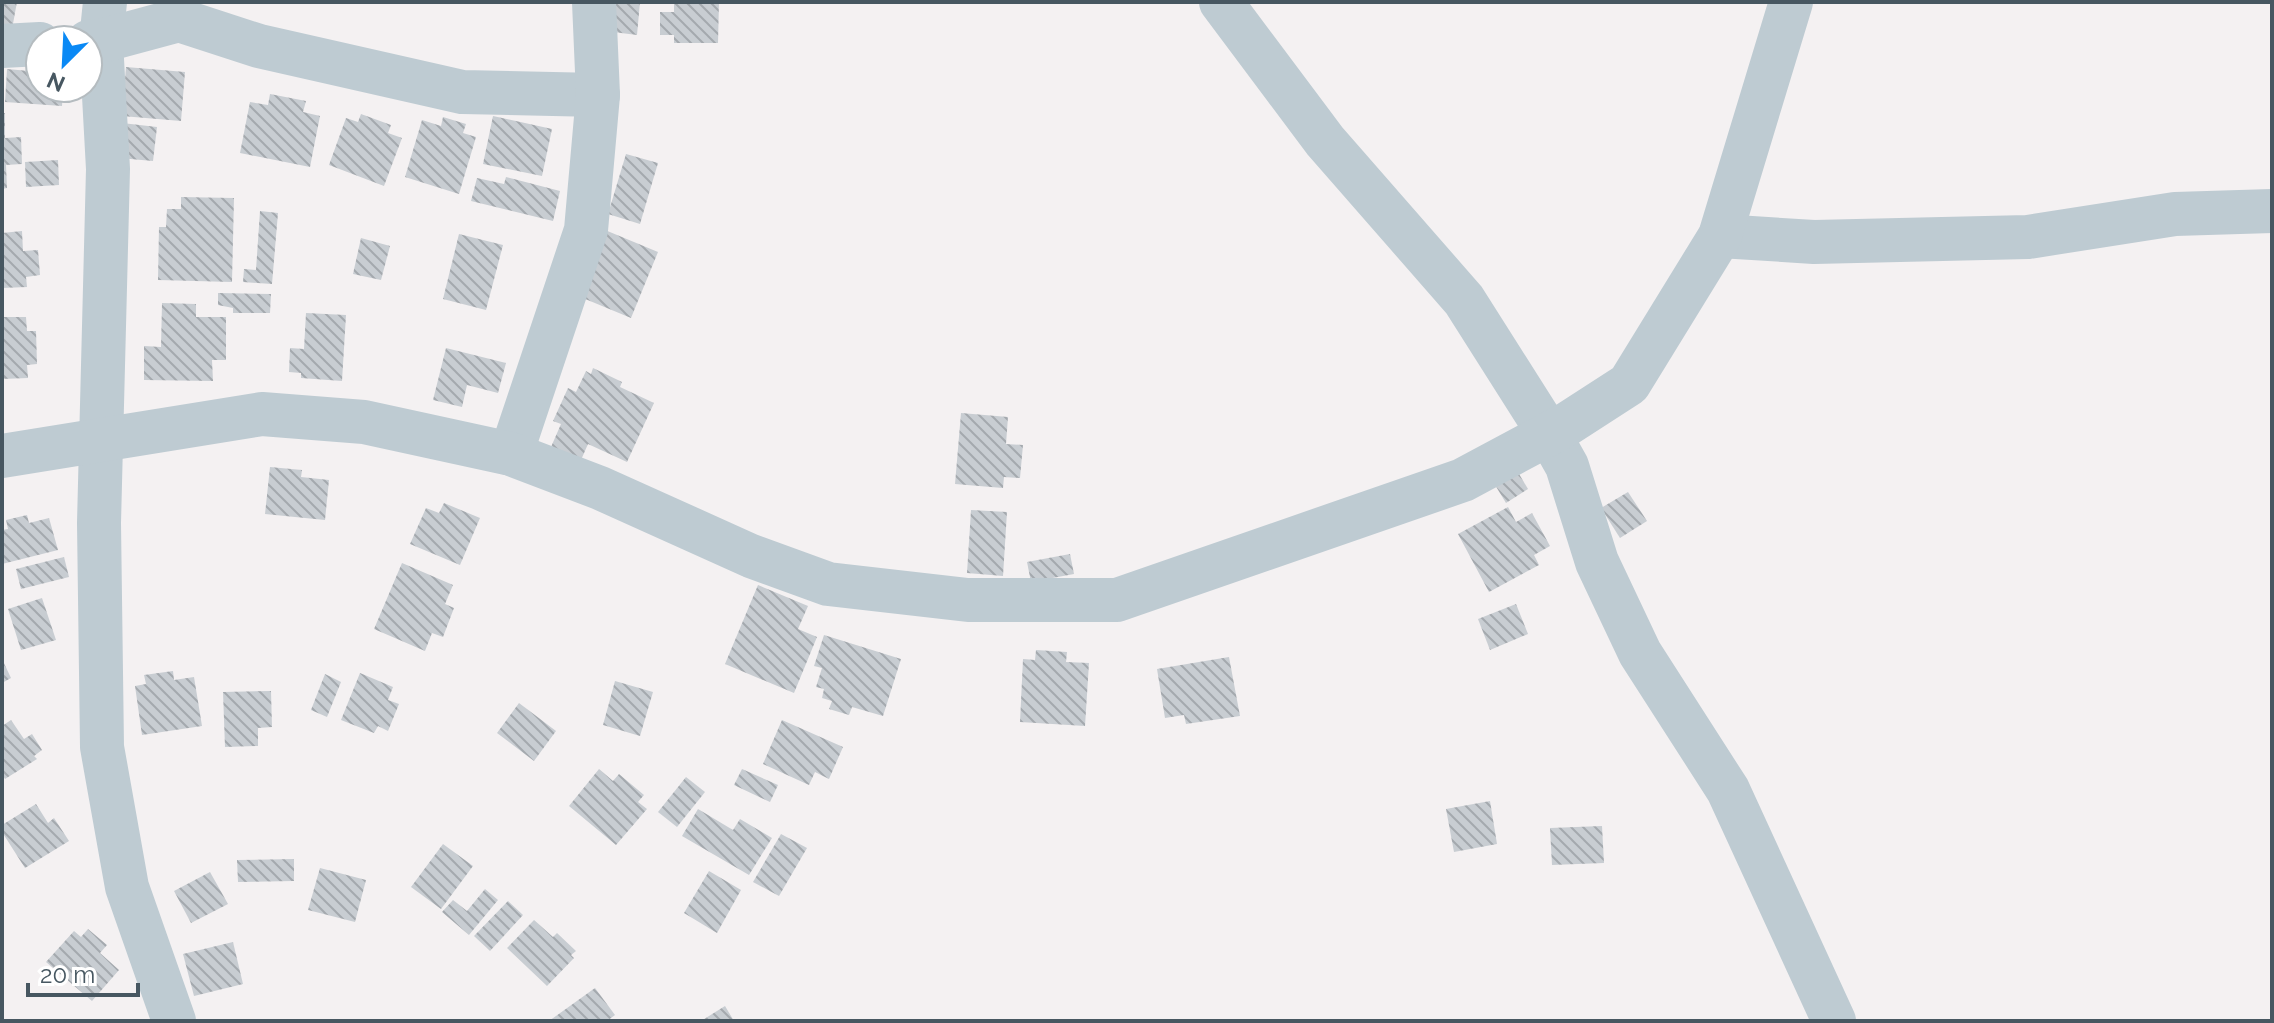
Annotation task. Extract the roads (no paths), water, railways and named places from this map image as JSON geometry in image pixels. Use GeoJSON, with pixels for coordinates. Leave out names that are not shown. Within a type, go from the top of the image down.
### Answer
{"type":"FeatureCollection","features":[{"type":"Feature","properties":{"kind":"street"},"geometry":{"type":"LineString","coordinates":[[511,454],[586,230],[598,95],[594,2]]}},
{"type":"Feature","properties":{"kind":"street"},"geometry":{"type":"LineString","coordinates":[[1221,2],[1325,141],[1464,300],[1549,434],[1567,466],[1597,562],[1634,640],[1728,790],[1834,1021]]}},
{"type":"Feature","properties":{"kind":"street"},"geometry":{"type":"LineString","coordinates":[[2,456],[262,414],[364,422],[511,454],[600,488],[751,556],[828,584],[968,600],[1117,600],[1463,480],[1549,434],[1629,384],[1720,236],[1791,2]]}},
{"type":"Feature","properties":{"kind":"street"},"geometry":{"type":"LineString","coordinates":[[104,27],[179,20],[259,46],[462,92],[598,95]]}},
{"type":"Feature","properties":{"kind":"street"},"geometry":{"type":"LineString","coordinates":[[2,46],[24,45]]}},
{"type":"Feature","properties":{"kind":"street"},"geometry":{"type":"LineString","coordinates":[[103,104],[108,169],[99,523],[102,747],[127,887],[174,1021]]}},
{"type":"Feature","properties":{"kind":"street"},"geometry":{"type":"LineString","coordinates":[[1720,236],[1814,242],[2028,237],[2175,214],[2272,211]]}}]}
